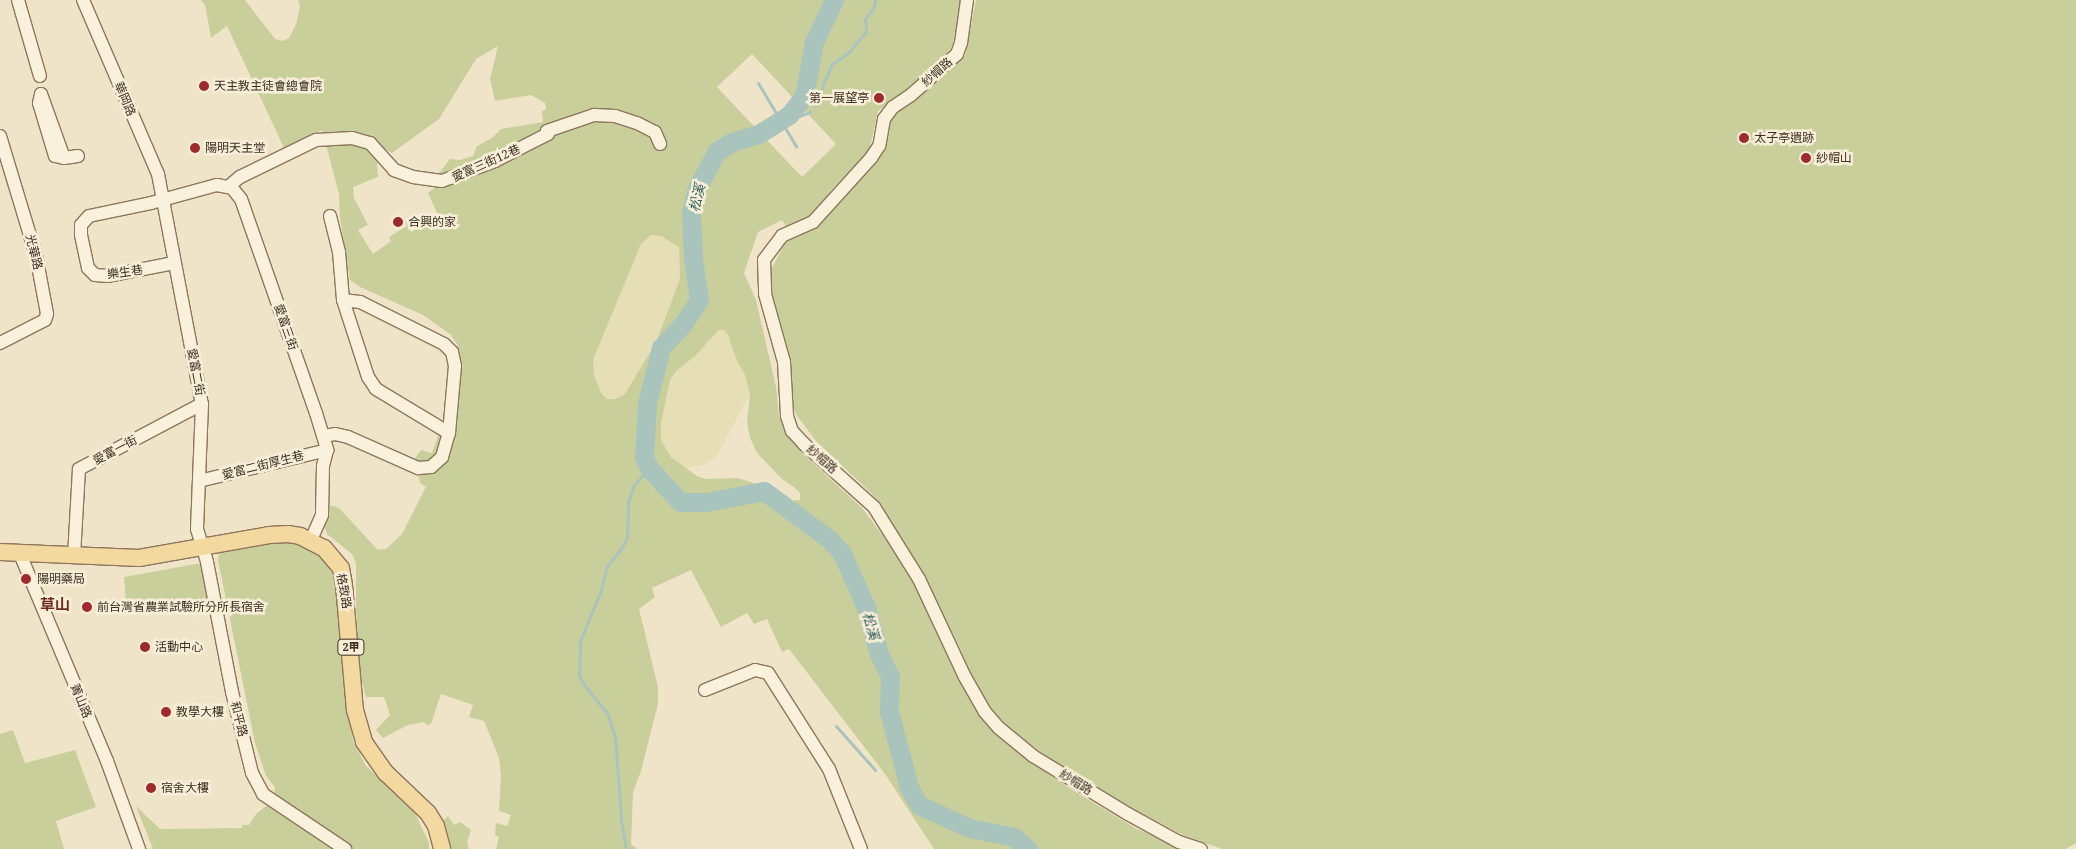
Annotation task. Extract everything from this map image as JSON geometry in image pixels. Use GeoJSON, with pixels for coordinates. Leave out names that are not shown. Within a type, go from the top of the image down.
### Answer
{"type":"FeatureCollection","features":[{"type":"Feature","properties":{"kind":"main road","name":"格致路"},"geometry":{"type":"LineString","coordinates":[[0,552],[138,558],[202,546],[288,534],[311,540],[334,557],[341,568],[349,617],[355,710],[364,742],[386,774],[428,812],[436,826],[442,849]]}},
{"type":"Feature","properties":{"kind":"street"},"geometry":{"type":"LineString","coordinates":[[18,0],[40,76]]}},
{"type":"Feature","properties":{"kind":"street","name":"華岡路"},"geometry":{"type":"LineString","coordinates":[[83,0],[158,174],[162,200]]}},
{"type":"Feature","properties":{"kind":"street","name":"紗帽路"},"geometry":{"type":"LineString","coordinates":[[967,0],[961,43],[957,54],[911,95],[893,107],[884,119],[879,146],[871,158],[813,222],[782,236],[764,260],[765,294],[784,362],[787,416],[792,431],[804,444],[874,507],[919,579],[964,677],[985,712],[999,728],[1033,756],[1128,814],[1179,842],[1201,849]]}},
{"type":"Feature","properties":{"kind":"street","name":"愛富三街12巷"},"geometry":{"type":"LineString","coordinates":[[228,186],[240,177],[316,140],[352,138],[370,143],[394,170],[412,177],[442,181],[495,161],[548,134],[547,131],[594,115],[615,116],[637,123],[655,132],[660,144]]}},
{"type":"Feature","properties":{"kind":"street","name":"光華路"},"geometry":{"type":"LineString","coordinates":[[0,136],[36,255],[47,314],[45,320],[0,344]]}},
{"type":"Feature","properties":{"kind":"street"},"geometry":{"type":"LineString","coordinates":[[64,158],[78,156]]}},
{"type":"Feature","properties":{"kind":"street"},"geometry":{"type":"LineString","coordinates":[[162,200],[217,185],[228,186]]}},
{"type":"Feature","properties":{"kind":"street","name":"愛富三街"},"geometry":{"type":"LineString","coordinates":[[228,186],[242,199],[324,436],[327,450],[323,466],[322,515],[311,540]]}},
{"type":"Feature","properties":{"kind":"street","name":"愛富二街"},"geometry":{"type":"LineString","coordinates":[[162,200],[202,404],[197,529],[202,546]]}},
{"type":"Feature","properties":{"kind":"street","name":"樂生巷"},"geometry":{"type":"LineString","coordinates":[[162,200],[89,216],[81,225],[81,235],[88,268],[95,275],[108,276],[174,264]]}},
{"type":"Feature","properties":{"kind":"street"},"geometry":{"type":"LineString","coordinates":[[330,216],[338,252],[343,300],[368,377],[376,389],[449,433]]}},
{"type":"Feature","properties":{"kind":"street"},"geometry":{"type":"LineString","coordinates":[[324,436],[335,434],[348,437],[418,468],[425,468],[432,467],[442,457],[449,433],[455,366],[452,352],[444,344],[360,302],[343,300]]}},
{"type":"Feature","properties":{"kind":"street","name":"愛富一街"},"geometry":{"type":"LineString","coordinates":[[74,556],[79,468],[202,404]]}},
{"type":"Feature","properties":{"kind":"street","name":"愛富二街厚生巷"},"geometry":{"type":"LineString","coordinates":[[198,481],[327,450]]}},
{"type":"Feature","properties":{"kind":"street","name":"和平路"},"geometry":{"type":"LineString","coordinates":[[202,546],[207,562],[232,692],[252,773],[263,794],[344,849]]}},
{"type":"Feature","properties":{"kind":"street","name":"菁山路"},"geometry":{"type":"LineString","coordinates":[[20,554],[107,761],[139,849]]}},
{"type":"Feature","properties":{"kind":"street"},"geometry":{"type":"LineString","coordinates":[[705,690],[755,670],[768,673],[829,769],[861,849]]}},
{"type":"Feature","properties":{"kind":"shaded area"},"geometry":{"type":"Polygon","coordinates":[[[651,235],[661,236],[679,247],[680,279],[656,341],[625,394],[615,399],[607,399],[601,394],[594,375],[593,360],[641,244],[651,235]]]}},
{"type":"Feature","properties":{"kind":"shaded area"},"geometry":{"type":"Polygon","coordinates":[[[719,330],[724,330],[731,341],[737,361],[745,375],[750,394],[716,457],[703,465],[684,468],[671,456],[661,440],[661,423],[670,380],[676,371],[707,344],[719,330]]]}},
{"type":"Feature","properties":{"kind":"green space"},"geometry":{"type":"Polygon","coordinates":[[[201,0],[245,0],[275,39],[283,41],[289,38],[296,24],[300,7],[298,0],[963,0],[952,47],[922,80],[878,111],[869,151],[833,188],[809,220],[787,228],[782,220],[758,232],[744,273],[756,300],[776,387],[779,416],[802,453],[862,508],[887,541],[932,613],[997,731],[1018,753],[1071,789],[1135,828],[1184,849],[934,849],[885,774],[789,649],[782,652],[767,619],[754,624],[747,613],[721,627],[691,570],[652,588],[655,597],[639,609],[658,687],[658,704],[641,771],[633,792],[631,844],[637,849],[496,849],[499,837],[495,835],[496,823],[507,826],[511,815],[499,811],[501,776],[499,758],[484,721],[469,717],[473,705],[441,694],[431,724],[426,725],[425,722],[408,725],[383,738],[376,730],[390,715],[384,697],[366,697],[360,675],[356,608],[356,564],[352,554],[327,534],[324,525],[328,506],[333,506],[339,508],[378,550],[386,549],[402,534],[426,487],[420,483],[415,458],[421,450],[432,453],[459,378],[460,355],[457,344],[451,335],[423,315],[360,287],[350,280],[340,219],[339,194],[322,130],[284,148],[227,26],[211,38],[205,5],[201,0]],[[498,46],[476,59],[439,119],[392,153],[381,147],[377,165],[378,177],[353,187],[354,198],[368,225],[358,230],[373,254],[391,241],[389,237],[407,226],[402,215],[411,232],[439,217],[428,193],[434,188],[439,173],[450,159],[460,160],[473,156],[477,146],[492,138],[501,129],[543,122],[542,111],[546,109],[545,103],[531,95],[495,101],[490,79],[498,46]],[[752,54],[717,87],[802,177],[836,144],[752,54]],[[651,235],[641,244],[593,360],[594,375],[601,393],[607,399],[615,399],[625,394],[656,342],[680,279],[679,247],[661,236],[651,235]],[[719,330],[695,356],[676,371],[670,380],[661,423],[661,440],[671,457],[697,476],[706,479],[738,478],[768,488],[787,501],[800,500],[800,493],[782,479],[757,453],[750,438],[747,422],[750,394],[745,375],[737,361],[728,335],[724,330],[719,330]]]}},
{"type":"Feature","properties":{"kind":"green space"},"geometry":{"type":"Polygon","coordinates":[[[976,0],[2076,0],[2076,843],[2066,849],[1222,849],[1185,836],[1080,781],[1002,723],[975,687],[960,648],[894,525],[872,494],[816,441],[795,413],[790,387],[790,360],[769,284],[772,268],[785,243],[814,224],[883,152],[889,135],[890,118],[965,56],[976,0]]]}},
{"type":"Feature","properties":{"kind":"green space"},"geometry":{"type":"Polygon","coordinates":[[[283,539],[306,546],[321,557],[335,577],[340,608],[341,649],[353,741],[366,766],[414,811],[429,843],[429,849],[153,849],[136,806],[160,829],[242,828],[242,825],[249,825],[256,814],[270,803],[274,794],[275,787],[266,776],[255,743],[218,560],[220,550],[283,539]]]}},
{"type":"Feature","properties":{"kind":"green space"},"geometry":{"type":"Polygon","coordinates":[[[202,563],[208,599],[126,601],[124,577],[202,563]]]}},
{"type":"Feature","properties":{"kind":"green space"},"geometry":{"type":"Polygon","coordinates":[[[13,730],[25,763],[75,750],[96,807],[56,821],[64,849],[0,849],[0,734],[13,730]]]}},
{"type":"Feature","properties":{"kind":"green space"},"geometry":{"type":"Polygon","coordinates":[[[448,816],[454,825],[460,822],[471,830],[467,842],[469,849],[449,849],[442,822],[448,816]]]}},
{"type":"Feature","properties":{"kind":"waterway","name":"松溪"},"geometry":{"type":"LineString","coordinates":[[834,0],[814,42],[804,96],[789,115],[758,134],[732,142],[717,151],[697,188],[691,212],[693,258],[699,300],[683,324],[661,348],[647,403],[644,457],[649,468],[680,502],[706,502],[764,491],[829,539],[842,553],[867,610],[879,654],[890,677],[889,711],[909,787],[919,805],[969,828],[1014,837],[1028,849]]}},
{"type":"Feature","properties":{"kind":"waterway"},"geometry":{"type":"LineString","coordinates":[[815,106],[820,99],[823,84],[832,64],[849,52],[866,32],[865,19],[874,7],[875,0]]}},
{"type":"Feature","properties":{"kind":"waterway"},"geometry":{"type":"LineString","coordinates":[[758,83],[796,146]]}},
{"type":"Feature","properties":{"kind":"waterway"},"geometry":{"type":"LineString","coordinates":[[789,115],[799,116],[810,112]]}},
{"type":"Feature","properties":{"kind":"waterway","name":"松溪"},"geometry":{"type":"LineString","coordinates":[[626,849],[621,820],[615,737],[607,713],[583,683],[579,675],[580,641],[601,590],[607,566],[627,538],[628,502],[634,485],[649,468]]}},
{"type":"Feature","properties":{"kind":"waterway"},"geometry":{"type":"LineString","coordinates":[[836,726],[875,770]]}},
{"type":"Feature","properties":{"kind":"place","name":"天主教主徒會總會院"},"geometry":{"type":"Point","coordinates":[204,86]}},
{"type":"Feature","properties":{"kind":"place","name":"第一展望亭"},"geometry":{"type":"Point","coordinates":[879,98]}},
{"type":"Feature","properties":{"kind":"place","name":"太子亭遺跡"},"geometry":{"type":"Point","coordinates":[1744,138]}},
{"type":"Feature","properties":{"kind":"place","name":"陽明天主堂"},"geometry":{"type":"Point","coordinates":[195,148]}},
{"type":"Feature","properties":{"kind":"place","name":"紗帽山"},"geometry":{"type":"Point","coordinates":[1806,158]}},
{"type":"Feature","properties":{"kind":"place","name":"合興的家"},"geometry":{"type":"Point","coordinates":[398,222]}},
{"type":"Feature","properties":{"kind":"place","name":"陽明藥局"},"geometry":{"type":"Point","coordinates":[26,579]}},
{"type":"Feature","properties":{"kind":"place","name":"前台灣省農業試驗所分所長宿舍"},"geometry":{"type":"Point","coordinates":[87,607]}},
{"type":"Feature","properties":{"kind":"place","name":"活動中心"},"geometry":{"type":"Point","coordinates":[145,647]}},
{"type":"Feature","properties":{"kind":"place","name":"教學大樓"},"geometry":{"type":"Point","coordinates":[166,712]}},
{"type":"Feature","properties":{"kind":"place","name":"宿舍大樓"},"geometry":{"type":"Point","coordinates":[151,788]}},
{"type":"Feature","properties":{"kind":"district","name":"草山"},"geometry":{"type":"Point","coordinates":[55,605]}}]}
